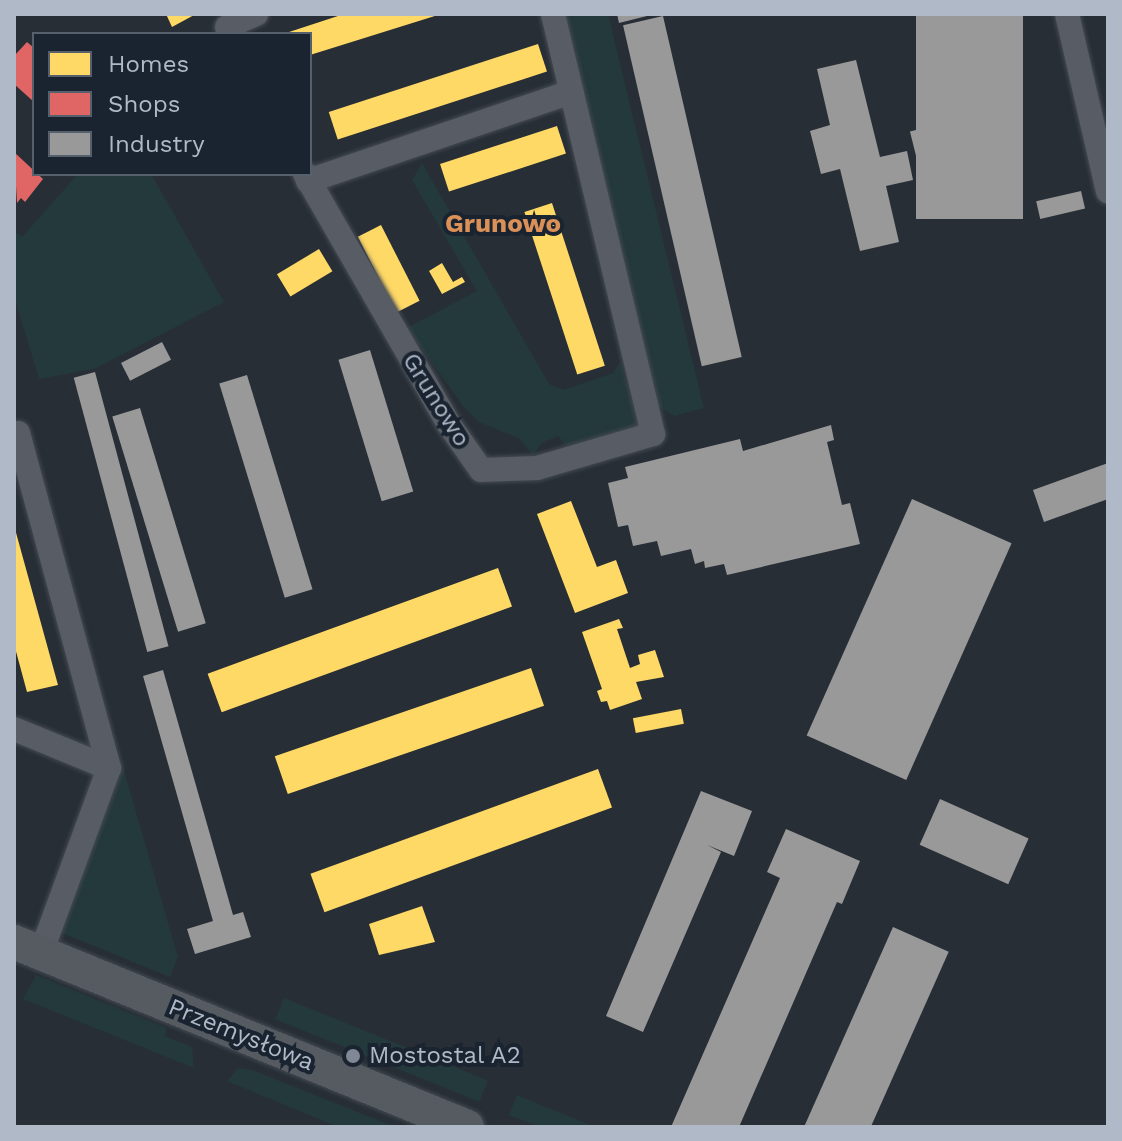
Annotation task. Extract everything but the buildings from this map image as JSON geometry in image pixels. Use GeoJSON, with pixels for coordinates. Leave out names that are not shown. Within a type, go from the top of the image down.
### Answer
{"type":"FeatureCollection","features":[{"type":"Feature","properties":{"kind":"street"},"geometry":{"type":"LineString","coordinates":[[226,25],[256,14]]}},
{"type":"Feature","properties":{"kind":"street"},"geometry":{"type":"LineString","coordinates":[[306,178],[571,92],[553,14]]}},
{"type":"Feature","properties":{"kind":"street"},"geometry":{"type":"LineString","coordinates":[[1067,14],[1108,191]]}},
{"type":"Feature","properties":{"kind":"street","name":"Grunowo"},"geometry":{"type":"LineString","coordinates":[[306,178],[448,423],[481,470],[537,468],[653,434],[571,92]]}},
{"type":"Feature","properties":{"kind":"street"},"geometry":{"type":"LineString","coordinates":[[14,434],[18,433],[109,768],[28,948]]}},
{"type":"Feature","properties":{"kind":"street"},"geometry":{"type":"LineString","coordinates":[[14,729],[109,768]]}},
{"type":"Feature","properties":{"kind":"street","name":"Przemysłowa"},"geometry":{"type":"LineString","coordinates":[[28,948],[467,1127]]}},
{"type":"Feature","properties":{"kind":"green space"},"geometry":{"type":"Polygon","coordinates":[[[565,14],[608,14],[704,408],[674,416],[656,405],[565,14]]]}},
{"type":"Feature","properties":{"kind":"green space"},"geometry":{"type":"Polygon","coordinates":[[[422,163],[549,384],[564,390],[613,373],[620,362],[639,425],[569,449],[558,436],[542,443],[533,455],[520,439],[479,422],[463,406],[407,328],[477,291],[412,180],[422,163]]]}},
{"type":"Feature","properties":{"kind":"green space"},"geometry":{"type":"Polygon","coordinates":[[[76,176],[152,176],[224,302],[94,369],[39,379],[14,296],[14,231],[22,237],[76,176]]]}},
{"type":"Feature","properties":{"kind":"green space"},"geometry":{"type":"Polygon","coordinates":[[[123,767],[178,957],[170,977],[60,932],[123,767]]]}},
{"type":"Feature","properties":{"kind":"green space"},"geometry":{"type":"Polygon","coordinates":[[[36,975],[167,1028],[165,1036],[192,1047],[194,1068],[23,999],[36,975]]]}},
{"type":"Feature","properties":{"kind":"green space"},"geometry":{"type":"Polygon","coordinates":[[[284,998],[488,1080],[479,1102],[275,1019],[284,998]]]}},
{"type":"Feature","properties":{"kind":"green space"},"geometry":{"type":"Polygon","coordinates":[[[238,1068],[252,1070],[395,1127],[338,1127],[227,1081],[238,1068]]]}},
{"type":"Feature","properties":{"kind":"green space"},"geometry":{"type":"Polygon","coordinates":[[[517,1095],[596,1127],[540,1127],[509,1115],[517,1095]]]}},
{"type":"Feature","properties":{"kind":"place","name":"Mostostal A2"},"geometry":{"type":"Point","coordinates":[353,1056]}},
{"type":"Feature","properties":{"kind":"district","name":"Grunowo"},"geometry":{"type":"Point","coordinates":[503,224]}}]}
